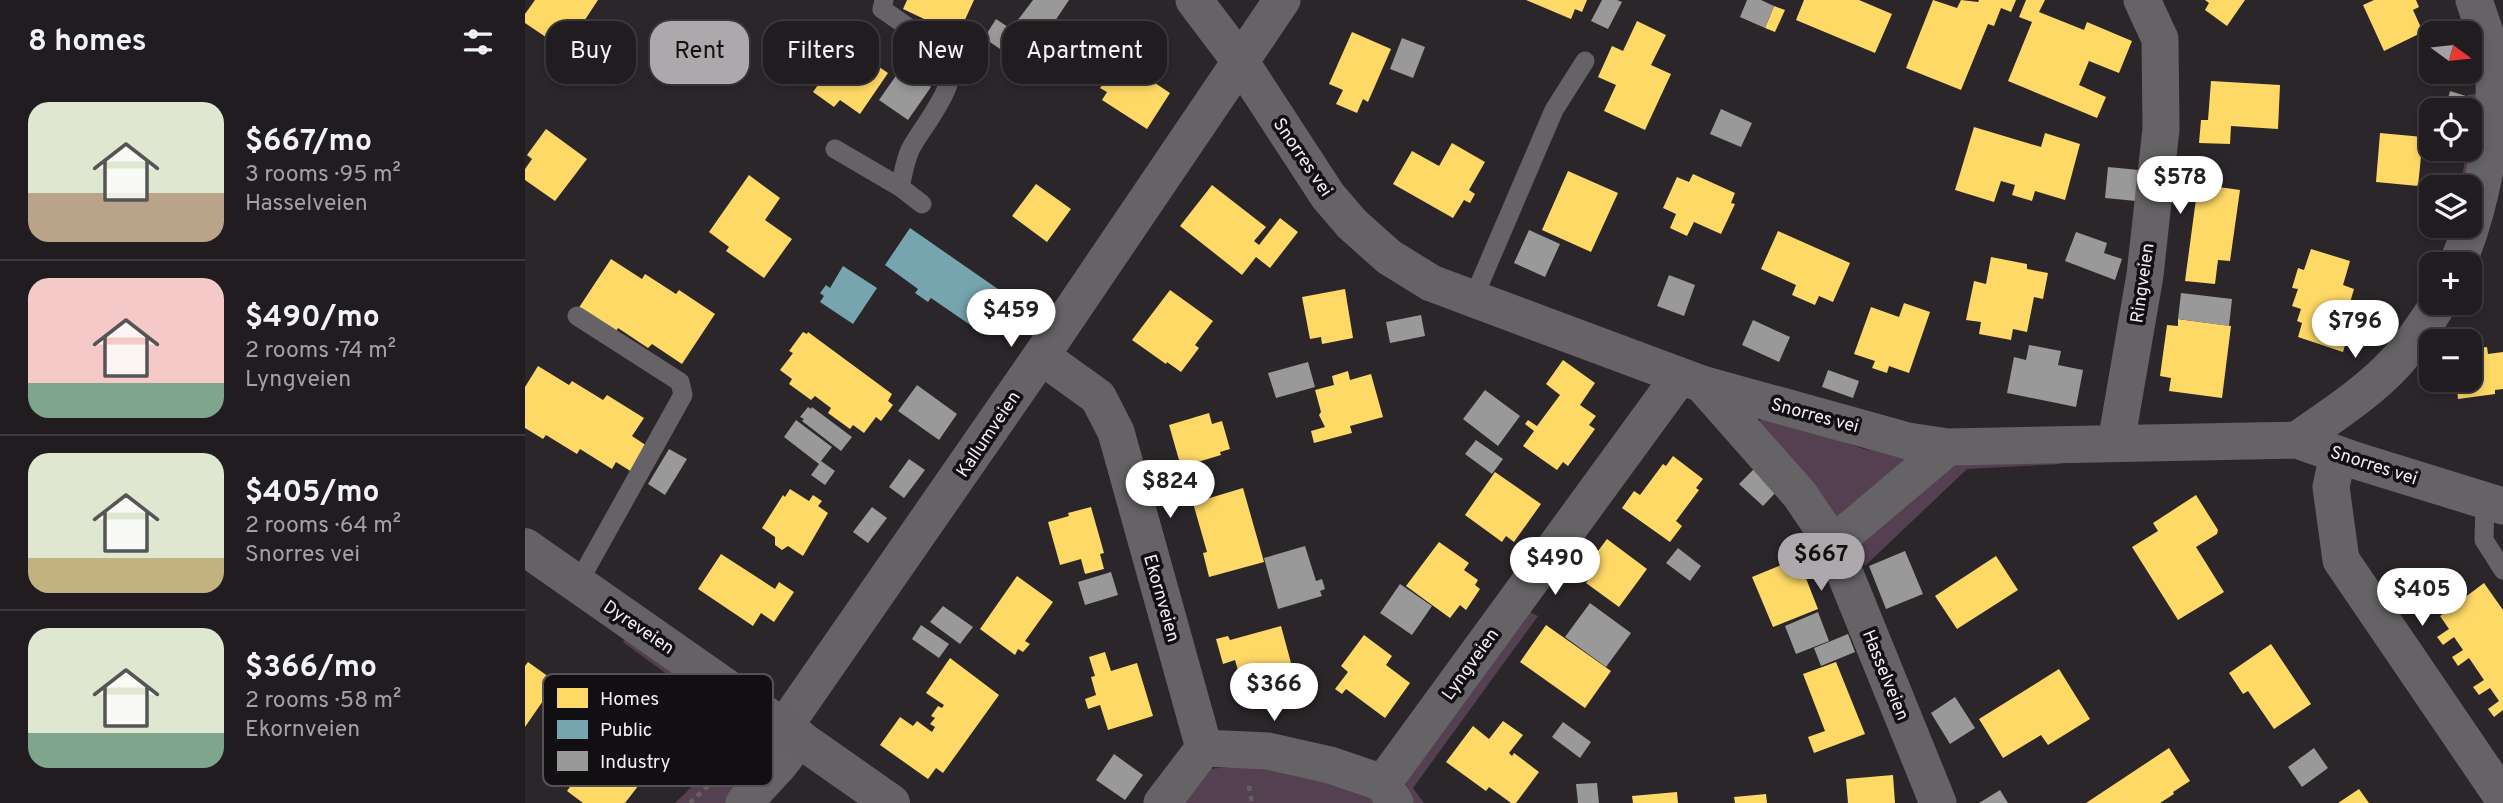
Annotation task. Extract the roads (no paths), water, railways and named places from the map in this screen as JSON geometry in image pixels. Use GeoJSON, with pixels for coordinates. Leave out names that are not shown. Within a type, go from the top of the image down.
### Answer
{"type":"FeatureCollection","features":[{"type":"Feature","properties":{"kind":"main road","name":"Dyreveien"},"geometry":{"type":"LineString","coordinates":[[525,547],[707,674]]}},
{"type":"Feature","properties":{"kind":"main road","name":"Dyreveien"},"geometry":{"type":"LineString","coordinates":[[773,719],[891,803]]}},
{"type":"Feature","properties":{"kind":"street"},"geometry":{"type":"LineString","coordinates":[[1194,0],[1240,61]]}},
{"type":"Feature","properties":{"kind":"street","name":"Kallumveien"},"geometry":{"type":"LineString","coordinates":[[773,772],[779,765],[792,732],[1041,356],[1282,0]]}},
{"type":"Feature","properties":{"kind":"street","name":"Ringveien"},"geometry":{"type":"LineString","coordinates":[[2116,443],[2145,275],[2161,129],[2161,38],[2142,0]]}},
{"type":"Feature","properties":{"kind":"street"},"geometry":{"type":"LineString","coordinates":[[2461,252],[2474,215],[2486,164],[2495,90],[2493,65],[2474,0]]}},
{"type":"Feature","properties":{"kind":"street","name":"Snorres vei"},"geometry":{"type":"LineString","coordinates":[[1240,61],[1328,196],[1352,224],[1389,257],[1431,283],[1691,380],[1908,440],[1948,447],[2297,440],[2494,503]]}},
{"type":"Feature","properties":{"kind":"street"},"geometry":{"type":"LineString","coordinates":[[2297,440],[2351,402],[2396,363],[2432,315]]}},
{"type":"Feature","properties":{"kind":"street","name":"Ekornveien"},"geometry":{"type":"LineString","coordinates":[[1041,356],[1098,397],[1116,432],[1204,748]]}},
{"type":"Feature","properties":{"kind":"street","name":"Hasselveien"},"geometry":{"type":"LineString","coordinates":[[1691,380],[1800,495],[1833,544],[1938,803]]}},
{"type":"Feature","properties":{"kind":"street","name":"Lyngveien"},"geometry":{"type":"LineString","coordinates":[[1389,793],[1691,380]]}},
{"type":"Feature","properties":{"kind":"street"},"geometry":{"type":"LineString","coordinates":[[1833,544],[1948,447]]}},
{"type":"Feature","properties":{"kind":"street"},"geometry":{"type":"LineString","coordinates":[[2338,454],[2331,486],[2341,560],[2503,798]]}},
{"type":"Feature","properties":{"kind":"street"},"geometry":{"type":"LineString","coordinates":[[1162,803],[1204,748],[1293,755],[1330,765],[1389,793]]}},
{"type":"Feature","properties":{"kind":"street","name":"Kallumveien"},"geometry":{"type":"LineString","coordinates":[[744,803],[760,786]]}},
{"type":"Feature","properties":{"kind":"lane"},"geometry":{"type":"LineString","coordinates":[[884,0],[882,9],[945,53],[950,59],[952,70],[941,100],[909,152],[900,187]]}},
{"type":"Feature","properties":{"kind":"lane"},"geometry":{"type":"LineString","coordinates":[[1473,299],[1554,110],[1585,61]]}},
{"type":"Feature","properties":{"kind":"lane"},"geometry":{"type":"LineString","coordinates":[[835,149],[900,187],[922,204]]}},
{"type":"Feature","properties":{"kind":"lane"},"geometry":{"type":"LineString","coordinates":[[577,316],[680,382],[683,395],[577,585]]}},
{"type":"Feature","properties":{"kind":"lane"},"geometry":{"type":"LineString","coordinates":[[2494,503],[2484,540],[2503,570]]}}]}
